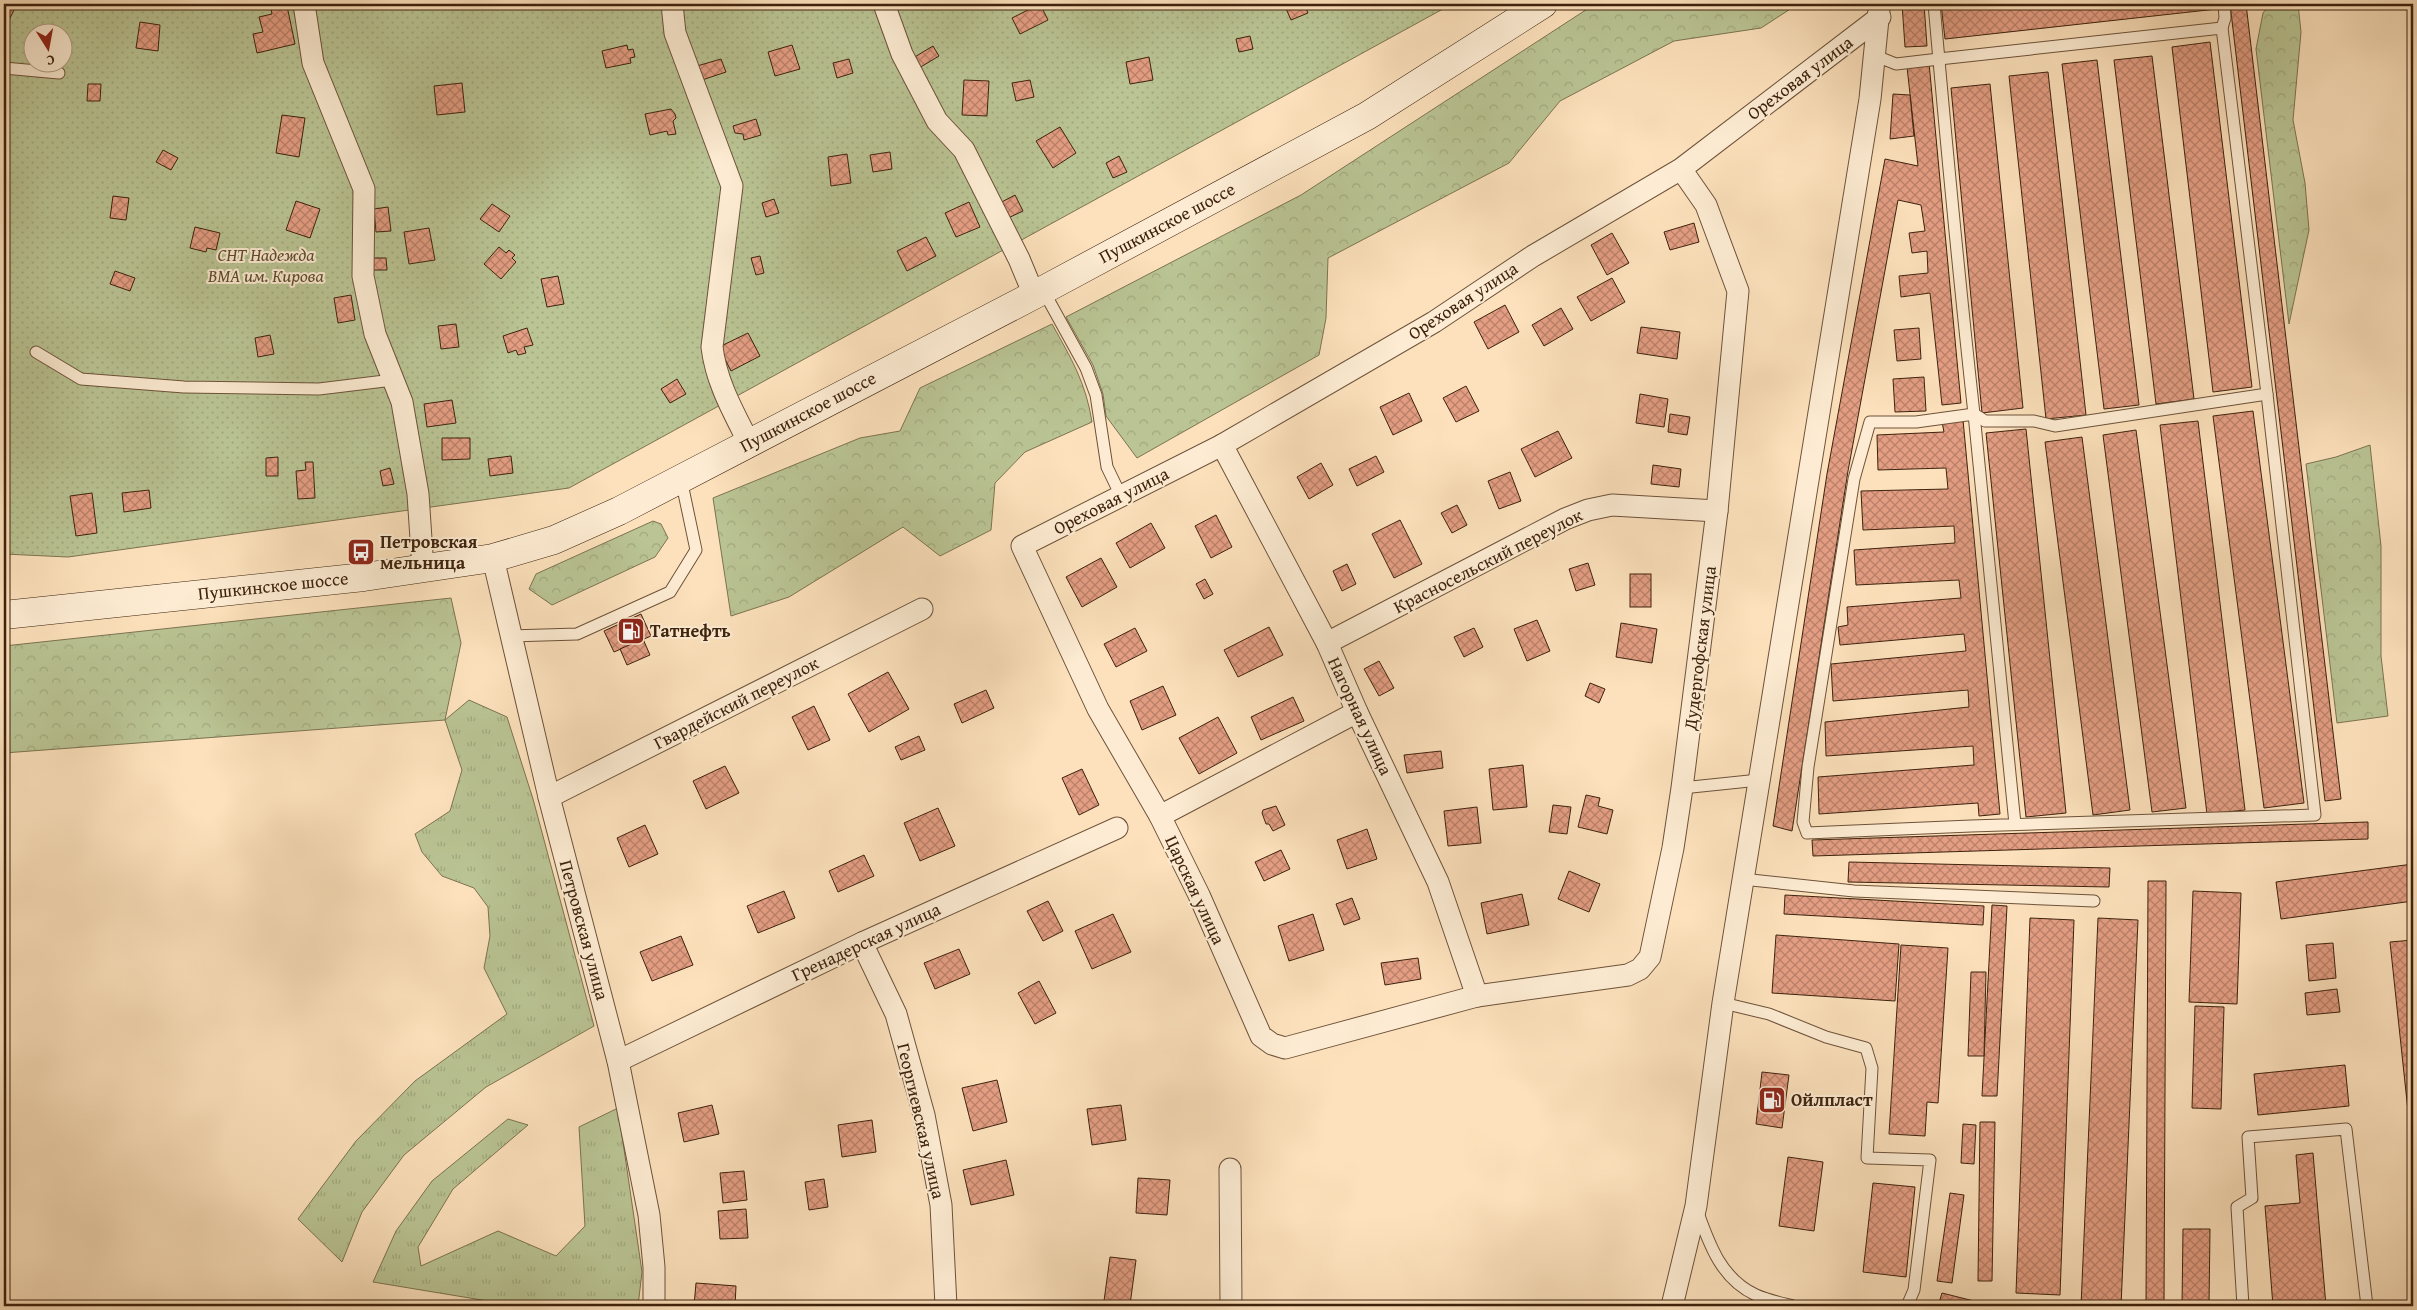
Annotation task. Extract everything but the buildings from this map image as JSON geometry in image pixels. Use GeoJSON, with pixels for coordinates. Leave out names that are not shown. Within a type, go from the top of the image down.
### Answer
{"type":"FeatureCollection","features":[{"type":"Feature","properties":{"kind":"main road","name":"Пушкинское шоссе"},"geometry":{"type":"LineString","coordinates":[[4,615],[364,577],[423,569],[493,558],[554,540],[619,511],[1038,293],[1367,116],[1543,4]]}},
{"type":"Feature","properties":{"kind":"street"},"geometry":{"type":"LineString","coordinates":[[304,4],[313,63],[364,190],[363,276],[375,334],[402,402],[418,494],[423,569]]}},
{"type":"Feature","properties":{"kind":"street"},"geometry":{"type":"LineString","coordinates":[[672,4],[675,33],[732,186],[712,347],[714,362],[725,395],[748,444]]}},
{"type":"Feature","properties":{"kind":"street"},"geometry":{"type":"LineString","coordinates":[[884,4],[902,54],[937,122],[964,150],[1038,293]]}},
{"type":"Feature","properties":{"kind":"street"},"geometry":{"type":"LineString","coordinates":[[1672,1306],[1696,1206],[1723,1003],[1876,56],[1879,11]]}},
{"type":"Feature","properties":{"kind":"street","name":"Ореховая улица"},"geometry":{"type":"LineString","coordinates":[[1022,546],[1222,445],[1434,322],[1533,256],[1681,169],[1879,11]]}},
{"type":"Feature","properties":{"kind":"street","name":"Дудергофская улица"},"geometry":{"type":"LineString","coordinates":[[1477,996],[1628,975],[1640,969],[1650,957],[1674,848],[1682,788],[1717,511],[1738,291],[1706,205],[1681,169]]}},
{"type":"Feature","properties":{"kind":"street","name":"Нагорная улица"},"geometry":{"type":"LineString","coordinates":[[1222,445],[1327,643],[1357,712],[1438,882],[1477,996]]}},
{"type":"Feature","properties":{"kind":"street","name":"Красносельский переулок"},"geometry":{"type":"LineString","coordinates":[[1327,643],[1565,519],[1588,510],[1612,505],[1717,511]]}},
{"type":"Feature","properties":{"kind":"street","name":"Царская улица"},"geometry":{"type":"LineString","coordinates":[[1022,546],[1098,709],[1160,816],[1198,895],[1261,1036],[1272,1044],[1285,1048],[1477,996]]}},
{"type":"Feature","properties":{"kind":"street","name":"Петровская улица"},"geometry":{"type":"LineString","coordinates":[[493,558],[549,796],[618,1061],[649,1215],[654,1267],[654,1306]]}},
{"type":"Feature","properties":{"kind":"street","name":"Гвардейский переулок"},"geometry":{"type":"LineString","coordinates":[[549,796],[922,609]]}},
{"type":"Feature","properties":{"kind":"street"},"geometry":{"type":"LineString","coordinates":[[1160,816],[1357,712]]}},
{"type":"Feature","properties":{"kind":"street","name":"Гренадерская улица"},"geometry":{"type":"LineString","coordinates":[[618,1061],[862,943],[1117,828]]}},
{"type":"Feature","properties":{"kind":"street","name":"Георгиевская улица"},"geometry":{"type":"LineString","coordinates":[[862,943],[896,1014],[924,1115],[941,1205],[946,1306]]}},
{"type":"Feature","properties":{"kind":"street"},"geometry":{"type":"LineString","coordinates":[[1230,1169],[1231,1306]]}},
{"type":"Feature","properties":{"kind":"lane"},"geometry":{"type":"LineString","coordinates":[[1934,4],[2016,824]]}},
{"type":"Feature","properties":{"kind":"lane"},"geometry":{"type":"LineString","coordinates":[[2224,4],[2225,18],[2222,28],[2267,394],[2314,815],[2016,824],[1807,834],[1803,822],[1808,768],[1852,488],[1870,422],[1916,422],[1974,414],[1985,421],[2034,421],[2055,426],[2267,394]]}},
{"type":"Feature","properties":{"kind":"lane"},"geometry":{"type":"LineString","coordinates":[[1876,56],[1896,64],[2222,28]]}},
{"type":"Feature","properties":{"kind":"lane"},"geometry":{"type":"LineString","coordinates":[[4,68],[59,73]]}},
{"type":"Feature","properties":{"kind":"lane"},"geometry":{"type":"LineString","coordinates":[[1038,293],[1086,368],[1096,395],[1107,467],[1121,496]]}},
{"type":"Feature","properties":{"kind":"lane"},"geometry":{"type":"LineString","coordinates":[[36,352],[81,379],[184,387],[319,389],[393,380]]}},
{"type":"Feature","properties":{"kind":"lane"},"geometry":{"type":"LineString","coordinates":[[510,636],[577,634],[670,592],[696,550],[681,479]]}},
{"type":"Feature","properties":{"kind":"lane"},"geometry":{"type":"LineString","coordinates":[[1682,788],[1759,780]]}},
{"type":"Feature","properties":{"kind":"lane"},"geometry":{"type":"LineString","coordinates":[[1742,879],[1854,891],[2094,901]]}},
{"type":"Feature","properties":{"kind":"lane"},"geometry":{"type":"LineString","coordinates":[[1723,1003],[1769,1014],[1826,1037],[1866,1048],[1872,1068],[1867,1158],[1930,1160],[1914,1290],[1907,1306]]}},
{"type":"Feature","properties":{"kind":"lane"},"geometry":{"type":"LineString","coordinates":[[2243,1306],[2237,1207],[2252,1198],[2248,1137],[2346,1129],[2367,1306]]}},
{"type":"Feature","properties":{"kind":"lane"},"geometry":{"type":"LineString","coordinates":[[1696,1206],[1711,1250],[1728,1275],[1755,1294],[1793,1306]]}},
{"type":"Feature","properties":{"kind":"green space","name":"СНТ Надежда ВМА им. Кирова"},"geometry":{"type":"Polygon","coordinates":[[[4,4],[1452,4],[569,488],[68,557],[4,554],[4,4]]]}},
{"type":"Feature","properties":{"kind":"green space"},"geometry":{"type":"Polygon","coordinates":[[[1595,4],[1798,4],[1761,28],[1674,41],[1560,101],[1509,163],[1328,258],[1326,318],[1319,355],[1137,458],[1106,416],[1103,394],[1093,365],[1066,317],[1301,195],[1595,4]]]}},
{"type":"Feature","properties":{"kind":"green space"},"geometry":{"type":"Polygon","coordinates":[[[2270,4],[2298,4],[2301,32],[2293,120],[2305,183],[2309,230],[2289,324],[2256,49],[2263,13],[2270,4]]]}},
{"type":"Feature","properties":{"kind":"green space"},"geometry":{"type":"Polygon","coordinates":[[[1052,324],[1082,383],[1092,422],[1025,452],[995,483],[991,530],[940,556],[903,527],[789,597],[731,616],[713,498],[860,438],[900,431],[920,388],[1052,324]]]}},
{"type":"Feature","properties":{"kind":"green space"},"geometry":{"type":"Polygon","coordinates":[[[2370,445],[2381,546],[2381,656],[2388,716],[2337,723],[2306,464],[2336,457],[2370,445]]]}},
{"type":"Feature","properties":{"kind":"green space"},"geometry":{"type":"Polygon","coordinates":[[[653,521],[661,524],[668,538],[655,557],[552,605],[529,589],[536,574],[653,521]]]}},
{"type":"Feature","properties":{"kind":"green space"},"geometry":{"type":"Polygon","coordinates":[[[451,598],[461,643],[445,720],[4,753],[4,646],[451,598]]]}},
{"type":"Feature","properties":{"kind":"green space"},"geometry":{"type":"Polygon","coordinates":[[[469,700],[507,717],[533,799],[594,1026],[486,1087],[404,1155],[362,1212],[342,1262],[298,1219],[356,1141],[415,1081],[507,1014],[484,968],[490,936],[488,907],[474,888],[442,876],[422,852],[415,834],[450,811],[462,770],[445,720],[469,700]]]}},
{"type":"Feature","properties":{"kind":"green space"},"geometry":{"type":"Polygon","coordinates":[[[618,1108],[642,1272],[638,1306],[518,1306],[373,1282],[396,1231],[432,1181],[508,1119],[528,1125],[453,1189],[418,1247],[421,1266],[498,1231],[556,1256],[585,1226],[579,1127],[618,1108]]]}},
{"type":"Feature","properties":{"kind":"place","name":"Петровская мельница"},"geometry":{"type":"Point","coordinates":[361,552]}},
{"type":"Feature","properties":{"kind":"place","name":"Татнефть"},"geometry":{"type":"Point","coordinates":[631,631]}},
{"type":"Feature","properties":{"kind":"place","name":"Ойлпласт"},"geometry":{"type":"Point","coordinates":[1772,1100]}}]}
